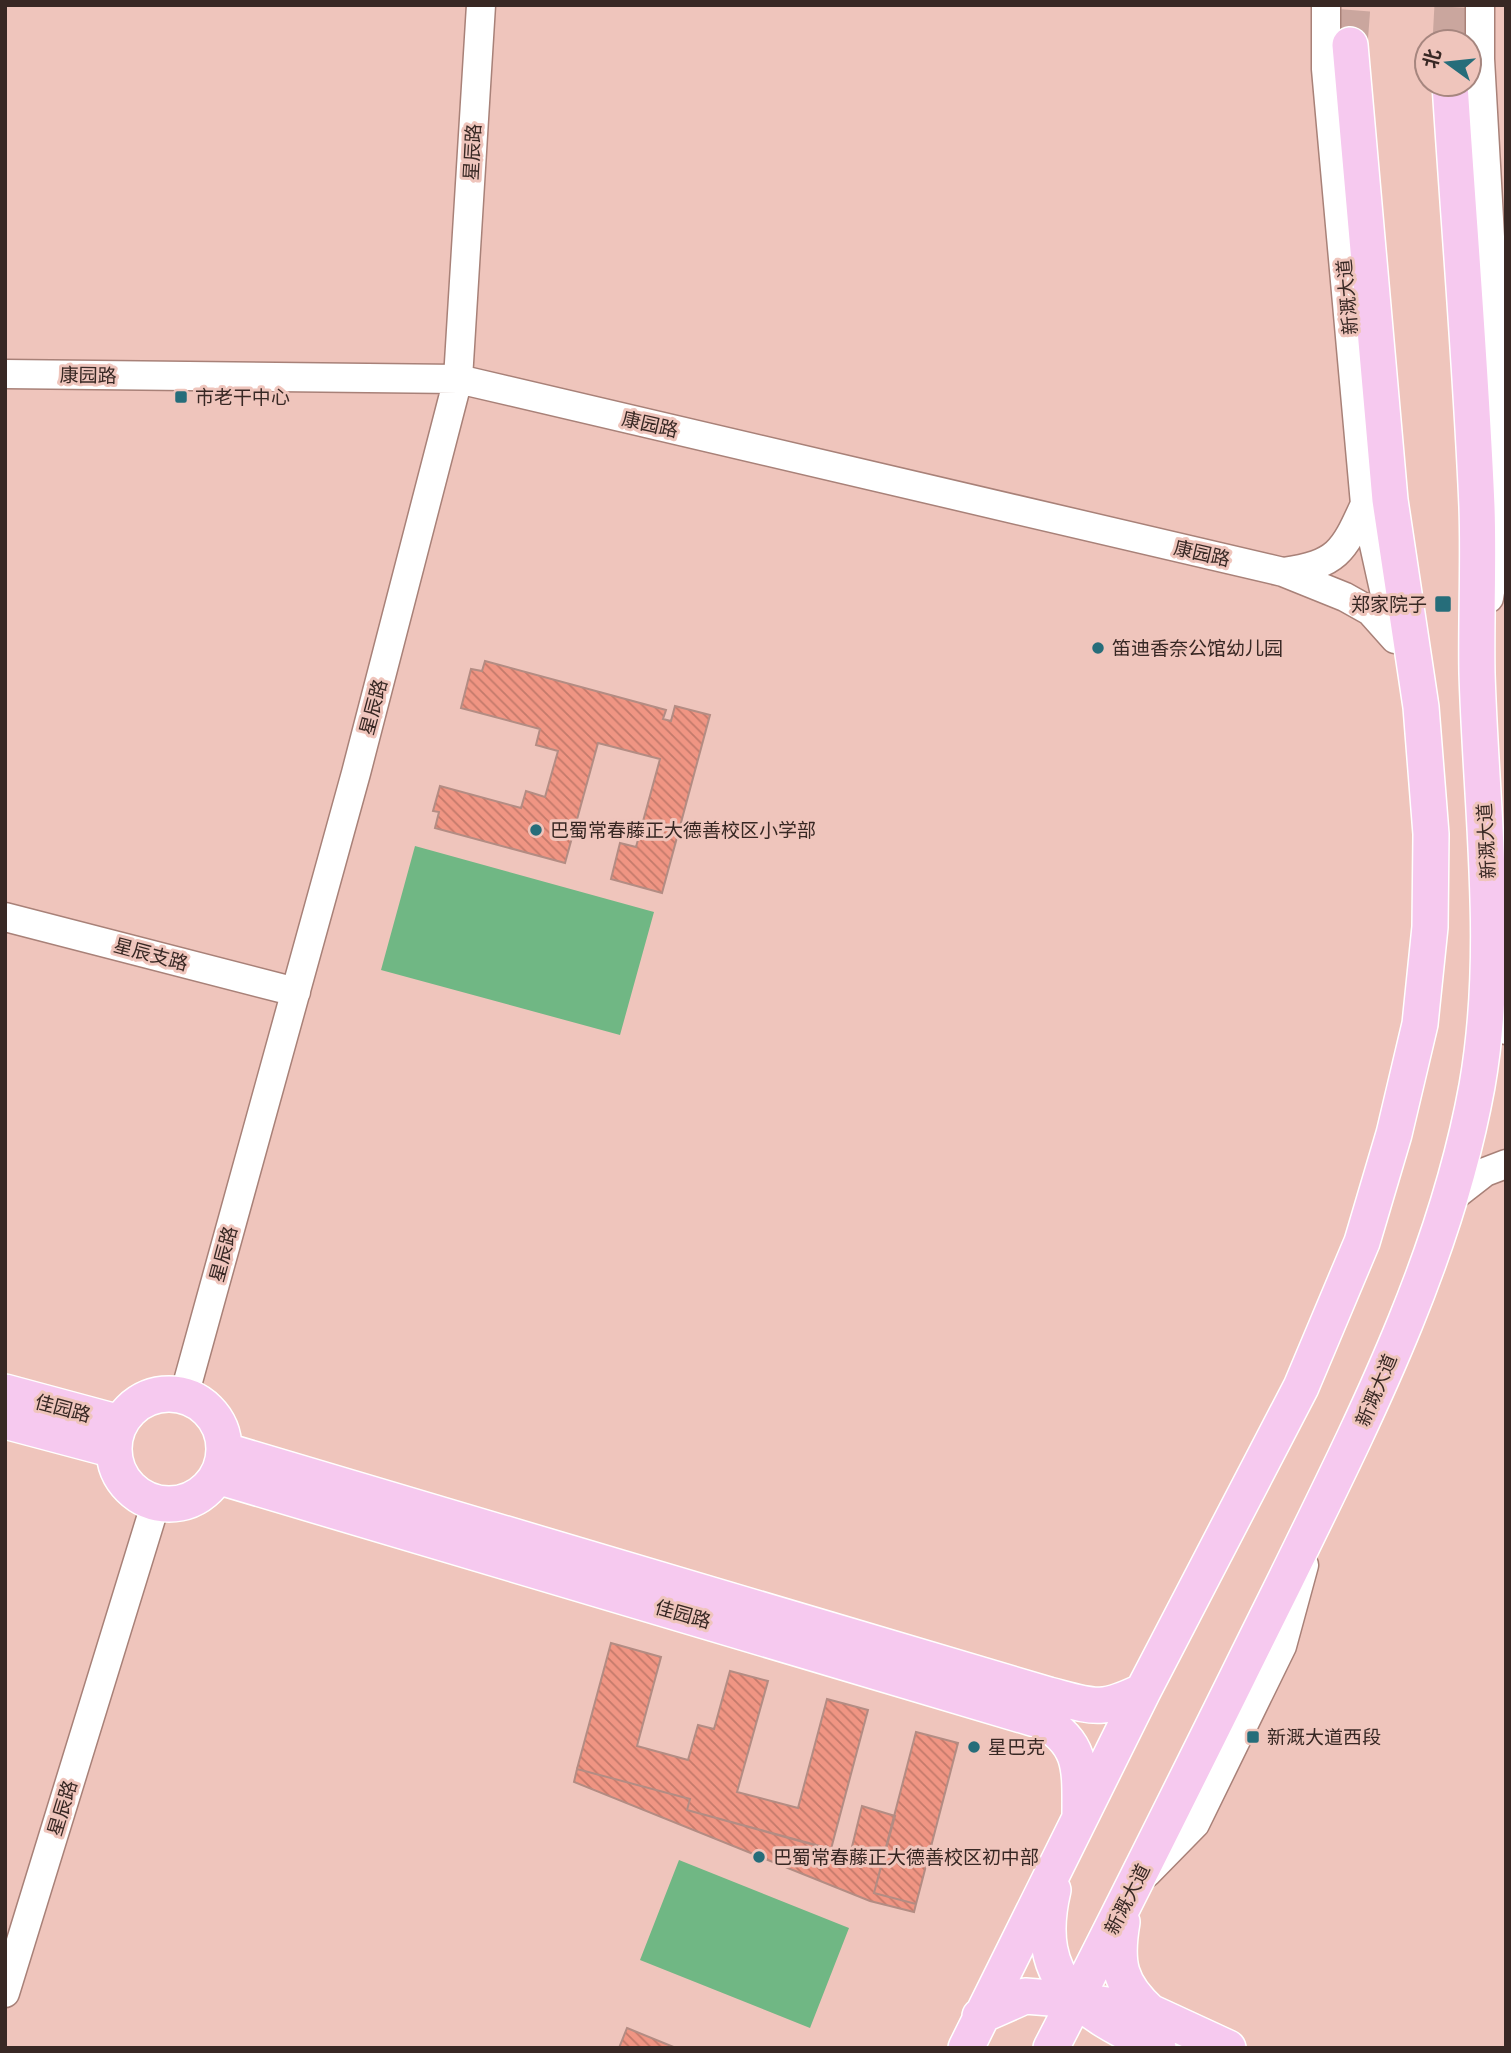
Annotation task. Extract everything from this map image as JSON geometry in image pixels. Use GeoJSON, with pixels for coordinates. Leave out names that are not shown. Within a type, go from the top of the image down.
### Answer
{"type":"FeatureCollection","features":[{"type":"Feature","properties":{"kind":"main road","name":"新溉大道"},"geometry":{"type":"LineString","coordinates":[[966,2048],[1143,1691],[1301,1387],[1362,1242],[1394,1135],[1420,1024],[1430,927],[1431,834],[1421,707],[1390,500],[1338,57]]}},
{"type":"Feature","properties":{"kind":"main road","name":"新溉大道"},"geometry":{"type":"LineString","coordinates":[[1051,2048],[1368,1412],[1429,1261],[1463,1154],[1478,1083],[1490,928],[1477,674],[1477,511],[1451,98]]}},
{"type":"Feature","properties":{"kind":"main road","name":"佳园路"},"geometry":{"type":"LineString","coordinates":[[5,1392],[117,1436]]}},
{"type":"Feature","properties":{"kind":"main road"},"geometry":{"type":"LineString","coordinates":[[153,1396],[184,1396],[212,1413],[220,1428],[221,1464],[208,1488],[184,1502],[156,1502],[130,1487],[121,1475],[117,1436],[138,1404],[153,1396]]}},
{"type":"Feature","properties":{"kind":"main road","name":"佳园路"},"geometry":{"type":"LineString","coordinates":[[5,1421],[117,1436]]}},
{"type":"Feature","properties":{"kind":"main road","name":"佳园路"},"geometry":{"type":"LineString","coordinates":[[221,1464],[1090,1706],[1112,1706],[1143,1691]]}},
{"type":"Feature","properties":{"kind":"main road","name":"佳园路"},"geometry":{"type":"LineString","coordinates":[[221,1464],[1042,1721],[1061,1731],[1075,1751],[1080,1773],[1080,1816]]}},
{"type":"Feature","properties":{"kind":"main road"},"geometry":{"type":"LineString","coordinates":[[1061,1855],[1050,1902],[1047,1935],[1059,1976],[1076,2000],[1093,2015],[1149,2033],[1228,2048]]}},
{"type":"Feature","properties":{"kind":"main road"},"geometry":{"type":"LineString","coordinates":[[1130,1894],[1121,1931],[1120,1969],[1124,1984],[1133,1997],[1149,2033]]}},
{"type":"Feature","properties":{"kind":"main road"},"geometry":{"type":"LineString","coordinates":[[980,2016],[1024,1996],[1076,2000]]}},
{"type":"Feature","properties":{"kind":"main road"},"geometry":{"type":"LineString","coordinates":[[1062,2048],[1084,2036],[1149,2033]]}},
{"type":"Feature","properties":{"kind":"street","name":"星辰路"},"geometry":{"type":"LineString","coordinates":[[184,1396],[296,992],[458,379],[481,5]]}},
{"type":"Feature","properties":{"kind":"street","name":"新溉大道"},"geometry":{"type":"LineString","coordinates":[[1326,5],[1338,57],[1365,504],[1395,639],[1421,707]]}},
{"type":"Feature","properties":{"kind":"street"},"geometry":{"type":"LineString","coordinates":[[1338,57],[1336,13],[1341,5]]}},
{"type":"Feature","properties":{"kind":"street"},"geometry":{"type":"LineString","coordinates":[[1466,5],[1475,28]]}},
{"type":"Feature","properties":{"kind":"street","name":"新溉大道"},"geometry":{"type":"LineString","coordinates":[[1480,5],[1480,28]]}},
{"type":"Feature","properties":{"kind":"street","name":"新溉大道"},"geometry":{"type":"LineString","coordinates":[[1477,674],[1505,503],[1482,98]]}},
{"type":"Feature","properties":{"kind":"street","name":"康园路"},"geometry":{"type":"LineString","coordinates":[[5,374],[458,379],[1283,572]]}},
{"type":"Feature","properties":{"kind":"street"},"geometry":{"type":"LineString","coordinates":[[1283,572],[1319,566],[1336,555],[1351,535],[1365,504]]}},
{"type":"Feature","properties":{"kind":"street"},"geometry":{"type":"LineString","coordinates":[[1283,572],[1345,597],[1370,611],[1395,639]]}},
{"type":"Feature","properties":{"kind":"street","name":"星辰支路"},"geometry":{"type":"LineString","coordinates":[[5,917],[296,992]]}},
{"type":"Feature","properties":{"kind":"street"},"geometry":{"type":"LineString","coordinates":[[1487,974],[1506,1030]]}},
{"type":"Feature","properties":{"kind":"street"},"geometry":{"type":"LineString","coordinates":[[1449,1200],[1485,1172],[1506,1164]]}},
{"type":"Feature","properties":{"kind":"street","name":"星辰路"},"geometry":{"type":"LineString","coordinates":[[5,1993],[156,1502]]}},
{"type":"Feature","properties":{"kind":"green space"},"geometry":{"type":"Polygon","coordinates":[[[415,846],[654,912],[620,1035],[381,970],[415,846]]]}},
{"type":"Feature","properties":{"kind":"green space"},"geometry":{"type":"Polygon","coordinates":[[[679,1860],[849,1928],[810,2028],[640,1960],[679,1860]]]}},
{"type":"Feature","properties":{"kind":"building"},"geometry":{"type":"Polygon","coordinates":[[[485,661],[666,710],[663,719],[671,721],[675,706],[710,715],[662,893],[611,879],[620,843],[636,847],[660,759],[598,743],[565,863],[435,828],[439,812],[433,811],[440,786],[521,808],[526,791],[545,797],[558,751],[536,745],[540,729],[461,708],[471,669],[482,671],[485,661]]]}},
{"type":"Feature","properties":{"kind":"building"},"geometry":{"type":"Polygon","coordinates":[[[611,1643],[661,1657],[637,1746],[688,1760],[698,1725],[714,1729],[730,1671],[768,1681],[737,1792],[798,1808],[827,1699],[868,1710],[831,1849],[687,1810],[690,1799],[577,1769],[611,1643]]]}},
{"type":"Feature","properties":{"kind":"building"},"geometry":{"type":"Polygon","coordinates":[[[916,1732],[958,1743],[916,1904],[874,1893],[916,1732]]]}},
{"type":"Feature","properties":{"kind":"building"},"geometry":{"type":"Polygon","coordinates":[[[577,1769],[690,1799],[687,1810],[850,1855],[862,1806],[895,1816],[874,1893],[916,1904],[914,1912],[870,1901],[574,1782],[577,1769]]]}},
{"type":"Feature","properties":{"kind":"building"},"geometry":{"type":"Polygon","coordinates":[[[627,2028],[676,2048],[619,2048],[627,2028]]]}},
{"type":"Feature","properties":{"kind":"tunnel"},"geometry":{"type":"LineString","coordinates":[[1350,45],[1353,5]]}},
{"type":"Feature","properties":{"kind":"tunnel"},"geometry":{"type":"LineString","coordinates":[[1451,28],[1452,5]]}},
{"type":"Feature","properties":{"kind":"place","name":"市老干中心"},"geometry":{"type":"Point","coordinates":[181,397]}},
{"type":"Feature","properties":{"kind":"place","name":"郑家院子"},"geometry":{"type":"Point","coordinates":[1443,604]}},
{"type":"Feature","properties":{"kind":"place","name":"笛迪香奈公馆幼儿园"},"geometry":{"type":"Point","coordinates":[1098,648]}},
{"type":"Feature","properties":{"kind":"place","name":"巴蜀常春藤正大德善校区小学部"},"geometry":{"type":"Point","coordinates":[536,830]}},
{"type":"Feature","properties":{"kind":"place","name":"新溉大道西段"},"geometry":{"type":"Point","coordinates":[1253,1737]}},
{"type":"Feature","properties":{"kind":"place","name":"星巴克"},"geometry":{"type":"Point","coordinates":[974,1747]}},
{"type":"Feature","properties":{"kind":"place","name":"巴蜀常春藤正大德善校区初中部"},"geometry":{"type":"Point","coordinates":[759,1857]}}]}
